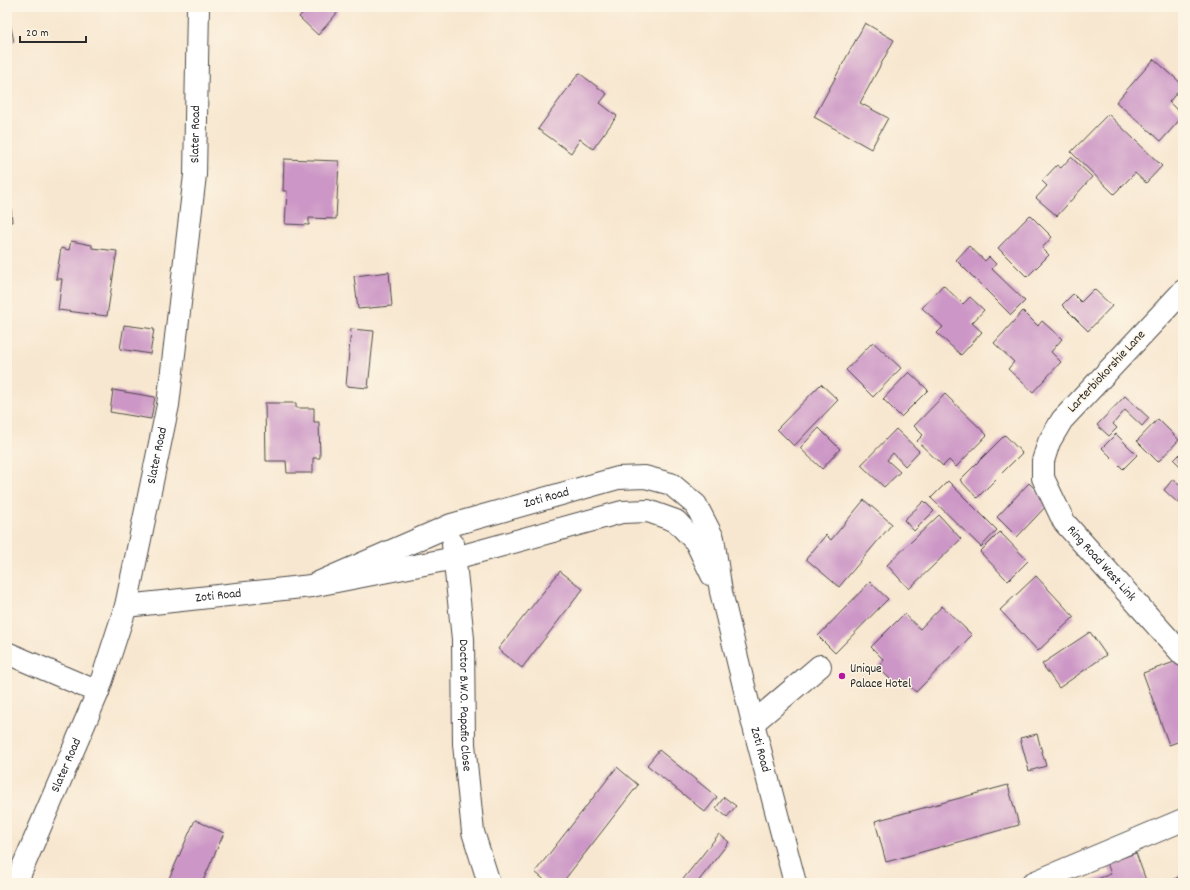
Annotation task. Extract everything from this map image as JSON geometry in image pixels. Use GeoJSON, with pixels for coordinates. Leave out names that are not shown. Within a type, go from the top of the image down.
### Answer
{"type":"FeatureCollection","features":[{"type":"Feature","properties":{"kind":"street","name":"Slater Road"},"geometry":{"type":"LineString","coordinates":[[16,883],[98,692],[126,606],[168,405],[195,175],[198,7]]}},
{"type":"Feature","properties":{"kind":"street","name":"Larterbiokorshie Lane"},"geometry":{"type":"LineString","coordinates":[[1043,461],[1049,442],[1062,420],[1183,291]]}},
{"type":"Feature","properties":{"kind":"street","name":"Ring Road West Link"},"geometry":{"type":"LineString","coordinates":[[1043,461],[1043,478],[1064,522],[1183,655]]}},
{"type":"Feature","properties":{"kind":"street","name":"Zoti Road"},"geometry":{"type":"LineString","coordinates":[[311,586],[451,525],[618,478],[645,477],[671,484],[696,505],[713,538],[721,592],[753,723],[795,883]]}},
{"type":"Feature","properties":{"kind":"street","name":"Zoti Road"},"geometry":{"type":"LineString","coordinates":[[126,606],[311,586],[455,558],[622,512],[648,511],[676,521],[696,542],[721,592]]}},
{"type":"Feature","properties":{"kind":"street","name":"Doctor B.W.O. Papafio Close"},"geometry":{"type":"LineString","coordinates":[[451,525],[463,639],[464,744],[472,825],[489,883]]}},
{"type":"Feature","properties":{"kind":"street"},"geometry":{"type":"LineString","coordinates":[[7,653],[98,692]]}},
{"type":"Feature","properties":{"kind":"street"},"geometry":{"type":"LineString","coordinates":[[753,723],[820,666]]}},
{"type":"Feature","properties":{"kind":"street"},"geometry":{"type":"LineString","coordinates":[[1033,883],[1183,820]]}},
{"type":"Feature","properties":{"kind":"building"},"geometry":{"type":"Polygon","coordinates":[[[308,7],[333,7],[338,12],[318,35],[299,17],[308,7]]]}},
{"type":"Feature","properties":{"kind":"building"},"geometry":{"type":"Polygon","coordinates":[[[8,12],[14,42],[7,44],[7,13],[8,12]]]}},
{"type":"Feature","properties":{"kind":"building"},"geometry":{"type":"Polygon","coordinates":[[[865,23],[894,40],[860,103],[888,118],[871,149],[814,117],[865,23]]]}},
{"type":"Feature","properties":{"kind":"building"},"geometry":{"type":"Polygon","coordinates":[[[1154,59],[1183,85],[1169,102],[1183,116],[1161,141],[1116,102],[1154,59]]]}},
{"type":"Feature","properties":{"kind":"building"},"geometry":{"type":"Polygon","coordinates":[[[579,73],[607,94],[600,103],[617,116],[593,149],[580,139],[571,153],[538,129],[579,73]]]}},
{"type":"Feature","properties":{"kind":"building"},"geometry":{"type":"Polygon","coordinates":[[[1108,114],[1162,166],[1146,183],[1135,173],[1114,194],[1071,152],[1108,114]]]}},
{"type":"Feature","properties":{"kind":"building"},"geometry":{"type":"Polygon","coordinates":[[[1071,157],[1092,177],[1057,216],[1036,198],[1047,186],[1042,181],[1057,165],[1061,168],[1071,157]]]}},
{"type":"Feature","properties":{"kind":"building"},"geometry":{"type":"Polygon","coordinates":[[[284,159],[339,161],[336,219],[309,218],[309,225],[285,224],[287,191],[283,191],[284,159]]]}},
{"type":"Feature","properties":{"kind":"building"},"geometry":{"type":"Polygon","coordinates":[[[10,194],[12,222],[7,222],[7,195],[10,194]]]}},
{"type":"Feature","properties":{"kind":"building"},"geometry":{"type":"Polygon","coordinates":[[[1030,215],[1052,237],[1042,248],[1049,255],[1027,277],[998,248],[1030,215]]]}},
{"type":"Feature","properties":{"kind":"building"},"geometry":{"type":"Polygon","coordinates":[[[71,241],[92,245],[92,248],[117,251],[107,316],[58,310],[62,279],[56,279],[61,248],[69,250],[71,241]]]}},
{"type":"Feature","properties":{"kind":"building"},"geometry":{"type":"Polygon","coordinates":[[[969,246],[985,261],[989,257],[996,264],[992,269],[1025,301],[1011,315],[956,260],[969,246]]]}},
{"type":"Feature","properties":{"kind":"building"},"geometry":{"type":"Polygon","coordinates":[[[389,272],[392,306],[358,309],[354,276],[389,272]]]}},
{"type":"Feature","properties":{"kind":"building"},"geometry":{"type":"Polygon","coordinates":[[[943,285],[963,304],[970,297],[984,310],[972,323],[982,332],[961,355],[937,333],[943,327],[922,308],[943,285]]]}},
{"type":"Feature","properties":{"kind":"building"},"geometry":{"type":"Polygon","coordinates":[[[1094,289],[1112,306],[1088,331],[1062,305],[1073,294],[1081,302],[1094,289]]]}},
{"type":"Feature","properties":{"kind":"building"},"geometry":{"type":"Polygon","coordinates":[[[1023,311],[1038,326],[1042,321],[1062,339],[1051,352],[1061,362],[1033,392],[1008,369],[1014,362],[994,343],[1023,311]]]}},
{"type":"Feature","properties":{"kind":"building"},"geometry":{"type":"Polygon","coordinates":[[[124,325],[154,329],[150,354],[120,349],[124,325]]]}},
{"type":"Feature","properties":{"kind":"building"},"geometry":{"type":"Polygon","coordinates":[[[351,329],[374,331],[368,388],[346,386],[351,329]]]}},
{"type":"Feature","properties":{"kind":"building"},"geometry":{"type":"Polygon","coordinates":[[[873,342],[901,368],[873,397],[846,370],[873,342]]]}},
{"type":"Feature","properties":{"kind":"building"},"geometry":{"type":"Polygon","coordinates":[[[909,372],[928,390],[901,417],[883,399],[909,372]]]}},
{"type":"Feature","properties":{"kind":"building"},"geometry":{"type":"Polygon","coordinates":[[[821,384],[838,400],[794,446],[777,429],[821,384]]]}},
{"type":"Feature","properties":{"kind":"building"},"geometry":{"type":"Polygon","coordinates":[[[113,390],[155,397],[151,419],[110,412],[113,390]]]}},
{"type":"Feature","properties":{"kind":"building"},"geometry":{"type":"Polygon","coordinates":[[[945,394],[987,435],[956,467],[949,460],[943,466],[917,441],[923,435],[914,426],[945,394]]]}},
{"type":"Feature","properties":{"kind":"building"},"geometry":{"type":"Polygon","coordinates":[[[1125,396],[1149,418],[1142,426],[1125,410],[1113,424],[1117,428],[1109,436],[1097,425],[1125,396]]]}},
{"type":"Feature","properties":{"kind":"building"},"geometry":{"type":"Polygon","coordinates":[[[265,403],[296,403],[296,408],[314,408],[314,422],[319,422],[320,458],[313,458],[313,473],[287,473],[286,461],[266,461],[265,403]]]}},
{"type":"Feature","properties":{"kind":"building"},"geometry":{"type":"Polygon","coordinates":[[[1158,419],[1179,440],[1158,462],[1137,441],[1158,419]]]}},
{"type":"Feature","properties":{"kind":"building"},"geometry":{"type":"Polygon","coordinates":[[[819,428],[840,449],[822,469],[800,448],[819,428]]]}},
{"type":"Feature","properties":{"kind":"building"},"geometry":{"type":"Polygon","coordinates":[[[896,429],[919,451],[905,466],[893,453],[887,460],[900,472],[884,487],[861,465],[896,429]]]}},
{"type":"Feature","properties":{"kind":"building"},"geometry":{"type":"Polygon","coordinates":[[[1116,434],[1137,455],[1123,469],[1102,448],[1116,434]]]}},
{"type":"Feature","properties":{"kind":"building"},"geometry":{"type":"Polygon","coordinates":[[[1005,435],[1022,453],[977,498],[960,480],[1005,435]]]}},
{"type":"Feature","properties":{"kind":"building"},"geometry":{"type":"Polygon","coordinates":[[[1182,452],[1183,453],[1183,469],[1174,460],[1182,452]]]}},
{"type":"Feature","properties":{"kind":"building"},"geometry":{"type":"Polygon","coordinates":[[[1173,479],[1179,485],[1183,480],[1183,498],[1178,503],[1164,490],[1173,479]]]}},
{"type":"Feature","properties":{"kind":"building"},"geometry":{"type":"Polygon","coordinates":[[[948,481],[997,530],[981,547],[931,498],[948,481]]]}},
{"type":"Feature","properties":{"kind":"building"},"geometry":{"type":"Polygon","coordinates":[[[1029,483],[1049,503],[1017,537],[997,517],[1029,483]]]}},
{"type":"Feature","properties":{"kind":"building"},"geometry":{"type":"Polygon","coordinates":[[[864,500],[892,524],[839,587],[806,559],[826,535],[831,540],[864,500]]]}},
{"type":"Feature","properties":{"kind":"building"},"geometry":{"type":"Polygon","coordinates":[[[924,501],[934,511],[914,531],[904,520],[924,501]]]}},
{"type":"Feature","properties":{"kind":"building"},"geometry":{"type":"Polygon","coordinates":[[[939,515],[961,539],[909,589],[887,565],[939,515]]]}},
{"type":"Feature","properties":{"kind":"building"},"geometry":{"type":"Polygon","coordinates":[[[1000,532],[1028,561],[1008,581],[980,552],[1000,532]]]}},
{"type":"Feature","properties":{"kind":"building"},"geometry":{"type":"Polygon","coordinates":[[[560,571],[583,589],[522,668],[498,649],[560,571]]]}},
{"type":"Feature","properties":{"kind":"building"},"geometry":{"type":"Polygon","coordinates":[[[1036,576],[1074,617],[1038,651],[1000,610],[1036,576]]]}},
{"type":"Feature","properties":{"kind":"building"},"geometry":{"type":"Polygon","coordinates":[[[870,582],[888,599],[835,653],[818,636],[870,582]]]}},
{"type":"Feature","properties":{"kind":"building"},"geometry":{"type":"Polygon","coordinates":[[[942,606],[972,635],[916,692],[901,678],[895,684],[878,667],[884,660],[871,647],[904,614],[920,629],[942,606]]]}},
{"type":"Feature","properties":{"kind":"building"},"geometry":{"type":"Polygon","coordinates":[[[1090,632],[1106,655],[1059,688],[1042,664],[1090,632]]]}},
{"type":"Feature","properties":{"kind":"building"},"geometry":{"type":"Polygon","coordinates":[[[1183,659],[1183,740],[1169,745],[1143,673],[1183,659]]]}},
{"type":"Feature","properties":{"kind":"building"},"geometry":{"type":"Polygon","coordinates":[[[1037,734],[1046,766],[1029,771],[1020,738],[1037,734]]]}},
{"type":"Feature","properties":{"kind":"building"},"geometry":{"type":"Polygon","coordinates":[[[659,750],[717,797],[705,812],[647,765],[659,750]]]}},
{"type":"Feature","properties":{"kind":"building"},"geometry":{"type":"Polygon","coordinates":[[[617,767],[638,785],[562,883],[548,883],[535,872],[617,767]]]}},
{"type":"Feature","properties":{"kind":"building"},"geometry":{"type":"Polygon","coordinates":[[[1008,785],[1019,825],[886,862],[875,821],[1008,785]]]}},
{"type":"Feature","properties":{"kind":"building"},"geometry":{"type":"Polygon","coordinates":[[[724,797],[736,806],[727,817],[716,808],[724,797]]]}},
{"type":"Feature","properties":{"kind":"building"},"geometry":{"type":"Polygon","coordinates":[[[195,820],[224,833],[202,883],[167,883],[195,820]]]}},
{"type":"Feature","properties":{"kind":"building"},"geometry":{"type":"Polygon","coordinates":[[[719,834],[729,842],[697,883],[680,883],[719,834]]]}},
{"type":"Feature","properties":{"kind":"building"},"geometry":{"type":"Polygon","coordinates":[[[1136,853],[1147,883],[1086,883],[1111,874],[1107,863],[1136,853]]]}},
{"type":"Feature","properties":{"kind":"building"},"geometry":{"type":"Polygon","coordinates":[[[1183,874],[1183,883],[1168,883],[1183,874]]]}},
{"type":"Feature","properties":{"kind":"place","name":"Unique Palace Hotel"},"geometry":{"type":"Point","coordinates":[842,676]}}]}
